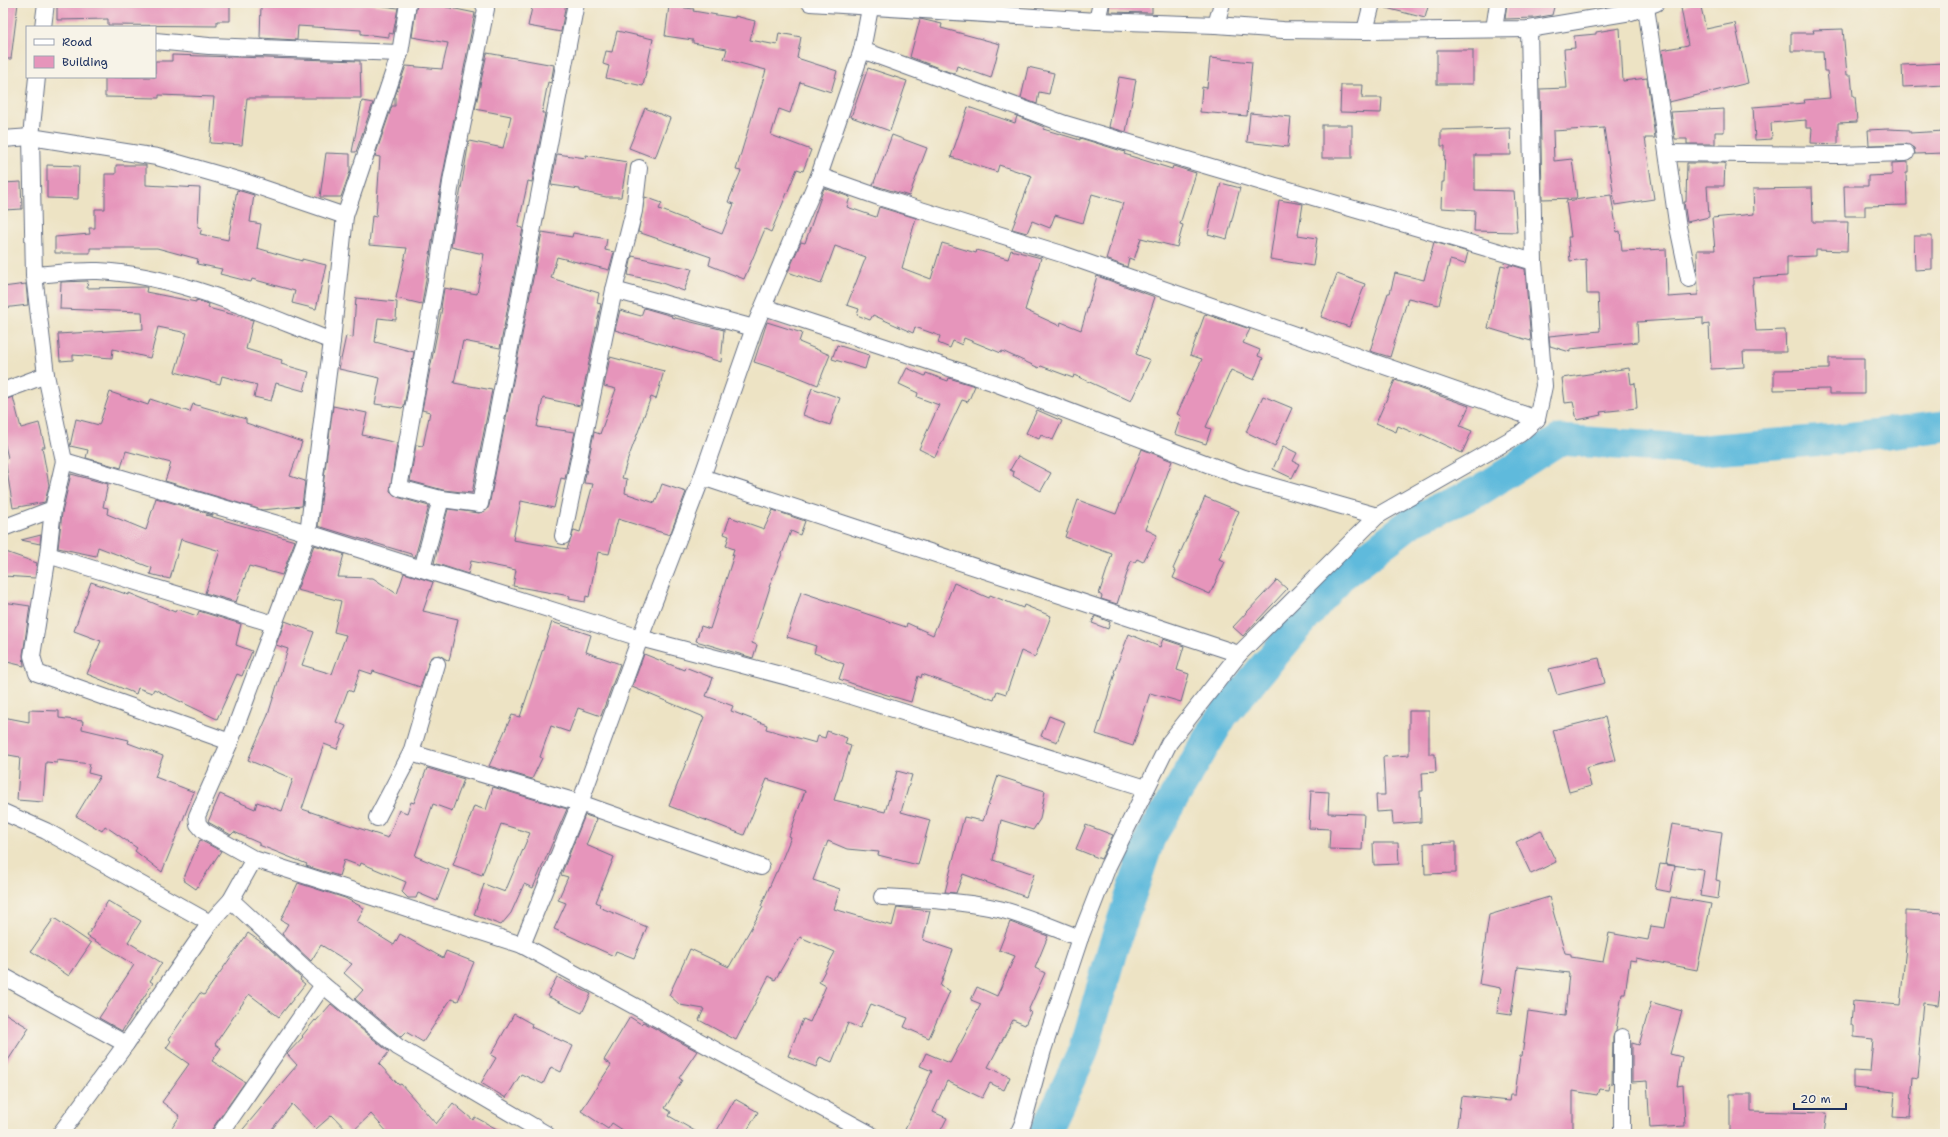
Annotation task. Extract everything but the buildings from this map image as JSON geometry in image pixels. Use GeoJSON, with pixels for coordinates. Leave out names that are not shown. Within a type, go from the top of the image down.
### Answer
{"type":"FeatureCollection","features":[{"type":"Feature","properties":{"kind":"street"},"geometry":{"type":"LineString","coordinates":[[43,26],[46,3]]}},
{"type":"Feature","properties":{"kind":"street"},"geometry":{"type":"LineString","coordinates":[[408,3],[400,53],[345,216],[332,341],[308,533],[230,742],[197,816],[198,824],[204,831],[254,859],[522,945],[870,1134]]}},
{"type":"Feature","properties":{"kind":"street"},"geometry":{"type":"LineString","coordinates":[[483,3],[486,9],[452,176],[438,269],[399,488],[441,499],[480,504],[576,3]]}},
{"type":"Feature","properties":{"kind":"street"},"geometry":{"type":"LineString","coordinates":[[810,3],[980,9],[1097,21],[1216,25],[1283,30],[1366,31],[1529,29],[1631,12],[1650,4],[1677,222],[1689,279]]}},
{"type":"Feature","properties":{"kind":"street"},"geometry":{"type":"LineString","coordinates":[[1097,21],[1101,3]]}},
{"type":"Feature","properties":{"kind":"street"},"geometry":{"type":"LineString","coordinates":[[1216,25],[1222,3]]}},
{"type":"Feature","properties":{"kind":"street"},"geometry":{"type":"LineString","coordinates":[[1366,31],[1372,3]]}},
{"type":"Feature","properties":{"kind":"street"},"geometry":{"type":"LineString","coordinates":[[1494,29],[1498,3]]}},
{"type":"Feature","properties":{"kind":"street"},"geometry":{"type":"LineString","coordinates":[[522,945],[580,803],[640,638],[702,477],[754,328],[819,176],[862,50],[871,5]]}},
{"type":"Feature","properties":{"kind":"street"},"geometry":{"type":"LineString","coordinates":[[1018,1134],[1024,1123],[1043,1050],[1080,938],[1108,866],[1169,743],[1239,654],[1377,516],[1520,434],[1538,419],[1544,386],[1534,262],[1529,29]]}},
{"type":"Feature","properties":{"kind":"street"},"geometry":{"type":"LineString","coordinates":[[156,41],[209,46],[400,53]]}},
{"type":"Feature","properties":{"kind":"street"},"geometry":{"type":"LineString","coordinates":[[862,50],[1064,124],[1250,177],[1534,262]]}},
{"type":"Feature","properties":{"kind":"street"},"geometry":{"type":"LineString","coordinates":[[38,78],[31,137],[34,276],[46,375],[64,461],[53,509],[48,555],[32,656],[37,673],[230,742]]}},
{"type":"Feature","properties":{"kind":"street"},"geometry":{"type":"LineString","coordinates":[[3,139],[31,137],[157,157],[248,183],[345,216]]}},
{"type":"Feature","properties":{"kind":"street"},"geometry":{"type":"LineString","coordinates":[[1668,153],[1838,155],[1906,153]]}},
{"type":"Feature","properties":{"kind":"street"},"geometry":{"type":"LineString","coordinates":[[563,536],[614,290],[634,211],[639,168]]}},
{"type":"Feature","properties":{"kind":"street"},"geometry":{"type":"LineString","coordinates":[[819,176],[879,198],[1062,254],[1538,419]]}},
{"type":"Feature","properties":{"kind":"street"},"geometry":{"type":"LineString","coordinates":[[34,276],[97,271],[161,280],[216,298],[332,341]]}},
{"type":"Feature","properties":{"kind":"street"},"geometry":{"type":"LineString","coordinates":[[614,290],[754,328]]}},
{"type":"Feature","properties":{"kind":"street"},"geometry":{"type":"LineString","coordinates":[[764,307],[992,382],[1244,478],[1377,516]]}},
{"type":"Feature","properties":{"kind":"street"},"geometry":{"type":"LineString","coordinates":[[3,391],[46,375]]}},
{"type":"Feature","properties":{"kind":"street"},"geometry":{"type":"LineString","coordinates":[[64,461],[308,533],[640,638],[807,682],[1146,788]]}},
{"type":"Feature","properties":{"kind":"street"},"geometry":{"type":"LineString","coordinates":[[702,477],[1239,654]]}},
{"type":"Feature","properties":{"kind":"street"},"geometry":{"type":"LineString","coordinates":[[422,569],[441,499]]}},
{"type":"Feature","properties":{"kind":"street"},"geometry":{"type":"LineString","coordinates":[[3,528],[53,509]]}},
{"type":"Feature","properties":{"kind":"street"},"geometry":{"type":"LineString","coordinates":[[48,555],[274,624]]}},
{"type":"Feature","properties":{"kind":"street"},"geometry":{"type":"LineString","coordinates":[[377,818],[411,753],[437,664]]}},
{"type":"Feature","properties":{"kind":"street"},"geometry":{"type":"LineString","coordinates":[[411,753],[580,803],[761,867]]}},
{"type":"Feature","properties":{"kind":"street"},"geometry":{"type":"LineString","coordinates":[[3,812],[46,831],[210,923]]}},
{"type":"Feature","properties":{"kind":"street"},"geometry":{"type":"LineString","coordinates":[[60,1134],[126,1044],[210,923],[231,900],[254,859]]}},
{"type":"Feature","properties":{"kind":"street"},"geometry":{"type":"LineString","coordinates":[[882,897],[945,902],[998,909],[1020,915],[1080,938]]}},
{"type":"Feature","properties":{"kind":"street"},"geometry":{"type":"LineString","coordinates":[[231,900],[322,985],[398,1047],[546,1134]]}},
{"type":"Feature","properties":{"kind":"street"},"geometry":{"type":"LineString","coordinates":[[3,976],[126,1044]]}},
{"type":"Feature","properties":{"kind":"street"},"geometry":{"type":"LineString","coordinates":[[220,1134],[322,985]]}},
{"type":"Feature","properties":{"kind":"street"},"geometry":{"type":"LineString","coordinates":[[1622,1037],[1622,1134]]}},
{"type":"Feature","properties":{"kind":"waterway"},"geometry":{"type":"LineString","coordinates":[[1044,1134],[1083,1052],[1112,951],[1150,838],[1223,715],[1340,577],[1414,520],[1479,491],[1559,440],[1702,450],[1838,439],[1945,426]]}}]}
